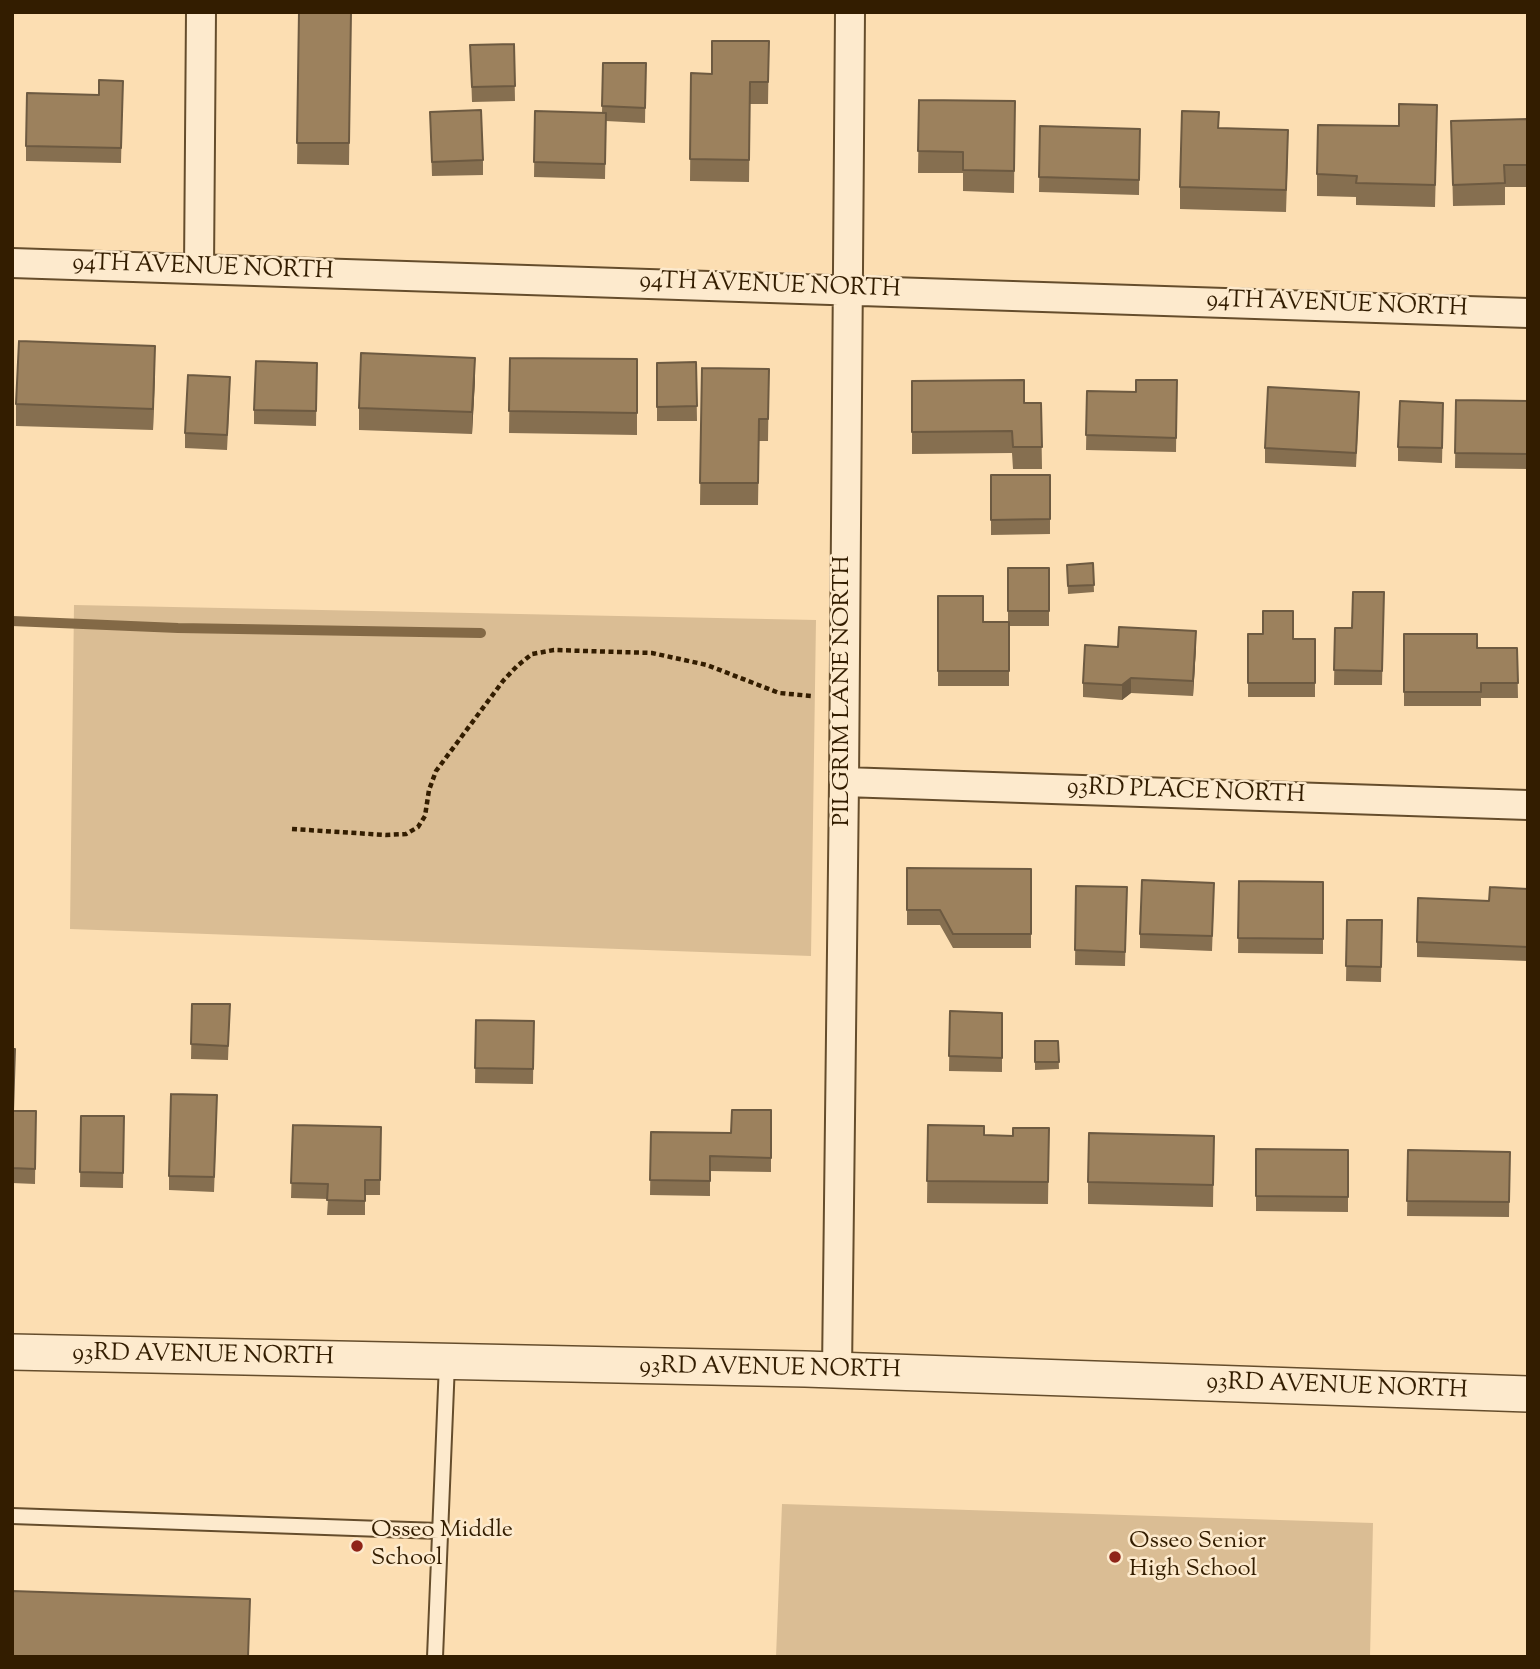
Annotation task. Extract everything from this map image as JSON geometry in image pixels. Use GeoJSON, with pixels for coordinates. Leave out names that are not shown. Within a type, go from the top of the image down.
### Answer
{"type":"FeatureCollection","features":[{"type":"Feature","properties":{"kind":"street"},"geometry":{"type":"LineString","coordinates":[[199,269],[201,12]]}},
{"type":"Feature","properties":{"kind":"street","name":"PILGRIM LANE NORTH"},"geometry":{"type":"LineString","coordinates":[[837,1371],[850,12]]}},
{"type":"Feature","properties":{"kind":"street","name":"94TH AVENUE NORTH"},"geometry":{"type":"LineString","coordinates":[[12,263],[1528,313]]}},
{"type":"Feature","properties":{"kind":"street","name":"93RD PLACE NORTH"},"geometry":{"type":"LineString","coordinates":[[844,782],[1528,805]]}},
{"type":"Feature","properties":{"kind":"street","name":"93RD AVENUE NORTH"},"geometry":{"type":"LineString","coordinates":[[12,1352],[837,1371],[1528,1394]]}},
{"type":"Feature","properties":{"kind":"lane"},"geometry":{"type":"LineString","coordinates":[[435,1657],[447,1363]]}},
{"type":"Feature","properties":{"kind":"lane"},"geometry":{"type":"LineString","coordinates":[[12,1516],[439,1531]]}},
{"type":"Feature","properties":{"kind":"path"},"geometry":{"type":"LineString","coordinates":[[292,829],[386,835],[406,834],[418,827],[425,816],[429,790],[436,771],[503,681],[532,654],[554,650],[652,653],[706,664],[779,693],[844,697]]}},
{"type":"Feature","properties":{"kind":"shaded area"},"geometry":{"type":"Polygon","coordinates":[[[74,605],[816,620],[811,956],[70,929],[74,605]]]}},
{"type":"Feature","properties":{"kind":"shaded area"},"geometry":{"type":"Polygon","coordinates":[[[782,1504],[1373,1523],[1370,1657],[776,1657],[782,1504]]]}},
{"type":"Feature","properties":{"kind":"building"},"geometry":{"type":"Polygon","coordinates":[[[299,12],[351,12],[349,143],[297,143],[299,12]]]}},
{"type":"Feature","properties":{"kind":"building"},"geometry":{"type":"Polygon","coordinates":[[[712,41],[769,41],[768,82],[750,82],[749,160],[690,159],[691,73],[712,74],[712,41]]]}},
{"type":"Feature","properties":{"kind":"building"},"geometry":{"type":"Polygon","coordinates":[[[514,44],[515,86],[472,87],[470,45],[514,44]]]}},
{"type":"Feature","properties":{"kind":"building"},"geometry":{"type":"Polygon","coordinates":[[[603,63],[646,63],[645,108],[602,106],[603,63]]]}},
{"type":"Feature","properties":{"kind":"building"},"geometry":{"type":"Polygon","coordinates":[[[99,80],[123,81],[121,148],[26,146],[27,93],[99,95],[99,80]]]}},
{"type":"Feature","properties":{"kind":"building"},"geometry":{"type":"Polygon","coordinates":[[[919,100],[1015,101],[1014,171],[963,170],[963,152],[918,151],[919,100]]]}},
{"type":"Feature","properties":{"kind":"building"},"geometry":{"type":"Polygon","coordinates":[[[1399,104],[1437,105],[1435,185],[1356,183],[1357,176],[1317,174],[1318,125],[1399,126],[1399,104]]]}},
{"type":"Feature","properties":{"kind":"building"},"geometry":{"type":"Polygon","coordinates":[[[481,110],[483,160],[432,162],[430,112],[481,110]]]}},
{"type":"Feature","properties":{"kind":"building"},"geometry":{"type":"Polygon","coordinates":[[[535,111],[606,113],[605,164],[534,162],[535,111]]]}},
{"type":"Feature","properties":{"kind":"building"},"geometry":{"type":"Polygon","coordinates":[[[1182,111],[1219,112],[1218,128],[1288,130],[1286,190],[1180,187],[1182,111]]]}},
{"type":"Feature","properties":{"kind":"building"},"geometry":{"type":"Polygon","coordinates":[[[1528,119],[1528,165],[1504,165],[1505,183],[1453,185],[1451,121],[1528,119]]]}},
{"type":"Feature","properties":{"kind":"building"},"geometry":{"type":"Polygon","coordinates":[[[1040,126],[1140,129],[1139,180],[1039,177],[1040,126]]]}},
{"type":"Feature","properties":{"kind":"building"},"geometry":{"type":"Polygon","coordinates":[[[19,341],[155,346],[153,409],[16,404],[19,341]]]}},
{"type":"Feature","properties":{"kind":"building"},"geometry":{"type":"Polygon","coordinates":[[[361,353],[475,358],[472,412],[359,408],[361,353]]]}},
{"type":"Feature","properties":{"kind":"building"},"geometry":{"type":"Polygon","coordinates":[[[510,358],[637,359],[637,413],[509,411],[510,358]]]}},
{"type":"Feature","properties":{"kind":"building"},"geometry":{"type":"Polygon","coordinates":[[[256,361],[317,363],[316,411],[254,410],[256,361]]]}},
{"type":"Feature","properties":{"kind":"building"},"geometry":{"type":"Polygon","coordinates":[[[696,362],[697,406],[657,407],[657,363],[696,362]]]}},
{"type":"Feature","properties":{"kind":"building"},"geometry":{"type":"Polygon","coordinates":[[[702,368],[769,369],[768,419],[759,419],[758,483],[700,483],[702,368]]]}},
{"type":"Feature","properties":{"kind":"building"},"geometry":{"type":"Polygon","coordinates":[[[188,375],[230,377],[227,435],[185,433],[188,375]]]}},
{"type":"Feature","properties":{"kind":"building"},"geometry":{"type":"Polygon","coordinates":[[[1024,380],[1024,403],[1041,403],[1042,447],[1013,447],[1012,431],[912,432],[912,381],[1024,380]]]}},
{"type":"Feature","properties":{"kind":"building"},"geometry":{"type":"Polygon","coordinates":[[[1136,380],[1177,380],[1176,438],[1086,435],[1087,391],[1136,392],[1136,380]]]}},
{"type":"Feature","properties":{"kind":"building"},"geometry":{"type":"Polygon","coordinates":[[[1268,387],[1359,392],[1356,453],[1265,448],[1268,387]]]}},
{"type":"Feature","properties":{"kind":"building"},"geometry":{"type":"Polygon","coordinates":[[[1456,400],[1528,401],[1528,454],[1455,453],[1456,400]]]}},
{"type":"Feature","properties":{"kind":"building"},"geometry":{"type":"Polygon","coordinates":[[[1400,401],[1443,403],[1442,448],[1398,447],[1400,401]]]}},
{"type":"Feature","properties":{"kind":"building"},"geometry":{"type":"Polygon","coordinates":[[[991,475],[1050,475],[1050,519],[991,520],[991,475]]]}},
{"type":"Feature","properties":{"kind":"building"},"geometry":{"type":"Polygon","coordinates":[[[1093,563],[1094,585],[1068,586],[1067,565],[1093,563]]]}},
{"type":"Feature","properties":{"kind":"building"},"geometry":{"type":"Polygon","coordinates":[[[1008,568],[1049,568],[1049,611],[1008,611],[1008,568]]]}},
{"type":"Feature","properties":{"kind":"building"},"geometry":{"type":"Polygon","coordinates":[[[1353,592],[1384,592],[1382,671],[1334,670],[1335,628],[1352,628],[1353,592]]]}},
{"type":"Feature","properties":{"kind":"building"},"geometry":{"type":"Polygon","coordinates":[[[938,596],[983,596],[983,622],[1009,622],[1009,671],[938,671],[938,596]]]}},
{"type":"Feature","properties":{"kind":"building"},"geometry":{"type":"Polygon","coordinates":[[[1263,611],[1293,611],[1293,639],[1315,639],[1315,683],[1248,683],[1248,634],[1263,634],[1263,611]]]}},
{"type":"Feature","properties":{"kind":"building"},"geometry":{"type":"Polygon","coordinates":[[[1119,627],[1196,631],[1193,681],[1131,678],[1122,685],[1083,683],[1085,645],[1118,647],[1119,627]]]}},
{"type":"Feature","properties":{"kind":"building"},"geometry":{"type":"Polygon","coordinates":[[[1404,634],[1477,634],[1477,648],[1517,648],[1518,683],[1481,683],[1481,692],[1404,692],[1404,634]]]}},
{"type":"Feature","properties":{"kind":"building"},"geometry":{"type":"Polygon","coordinates":[[[907,868],[1031,869],[1031,934],[953,934],[940,910],[907,910],[907,868]]]}},
{"type":"Feature","properties":{"kind":"building"},"geometry":{"type":"Polygon","coordinates":[[[1142,880],[1214,883],[1212,936],[1140,934],[1142,880]]]}},
{"type":"Feature","properties":{"kind":"building"},"geometry":{"type":"Polygon","coordinates":[[[1239,881],[1323,882],[1323,939],[1238,938],[1239,881]]]}},
{"type":"Feature","properties":{"kind":"building"},"geometry":{"type":"Polygon","coordinates":[[[1076,886],[1127,887],[1125,952],[1075,950],[1076,886]]]}},
{"type":"Feature","properties":{"kind":"building"},"geometry":{"type":"Polygon","coordinates":[[[1490,887],[1528,889],[1528,947],[1417,942],[1418,898],[1489,901],[1490,887]]]}},
{"type":"Feature","properties":{"kind":"building"},"geometry":{"type":"Polygon","coordinates":[[[1347,920],[1382,920],[1381,967],[1346,966],[1347,920]]]}},
{"type":"Feature","properties":{"kind":"building"},"geometry":{"type":"Polygon","coordinates":[[[192,1004],[230,1004],[228,1046],[191,1044],[192,1004]]]}},
{"type":"Feature","properties":{"kind":"building"},"geometry":{"type":"Polygon","coordinates":[[[950,1011],[1002,1013],[1002,1058],[949,1056],[950,1011]]]}},
{"type":"Feature","properties":{"kind":"building"},"geometry":{"type":"Polygon","coordinates":[[[476,1020],[534,1021],[533,1069],[475,1068],[476,1020]]]}},
{"type":"Feature","properties":{"kind":"building"},"geometry":{"type":"Polygon","coordinates":[[[1035,1041],[1058,1041],[1059,1062],[1035,1062],[1035,1041]]]}},
{"type":"Feature","properties":{"kind":"building"},"geometry":{"type":"Polygon","coordinates":[[[12,1049],[15,1049],[13,1111],[36,1111],[35,1169],[12,1168],[12,1049]]]}},
{"type":"Feature","properties":{"kind":"building"},"geometry":{"type":"Polygon","coordinates":[[[171,1094],[217,1095],[214,1177],[169,1176],[171,1094]]]}},
{"type":"Feature","properties":{"kind":"building"},"geometry":{"type":"Polygon","coordinates":[[[732,1110],[771,1110],[771,1158],[710,1156],[710,1181],[650,1180],[651,1132],[731,1133],[732,1110]]]}},
{"type":"Feature","properties":{"kind":"building"},"geometry":{"type":"Polygon","coordinates":[[[81,1116],[124,1116],[123,1173],[80,1172],[81,1116]]]}},
{"type":"Feature","properties":{"kind":"building"},"geometry":{"type":"Polygon","coordinates":[[[293,1125],[381,1127],[380,1180],[365,1180],[365,1201],[327,1200],[328,1184],[291,1183],[293,1125]]]}},
{"type":"Feature","properties":{"kind":"building"},"geometry":{"type":"Polygon","coordinates":[[[928,1125],[984,1126],[984,1135],[1013,1136],[1013,1128],[1049,1128],[1048,1182],[927,1181],[928,1125]]]}},
{"type":"Feature","properties":{"kind":"building"},"geometry":{"type":"Polygon","coordinates":[[[1089,1133],[1214,1136],[1213,1185],[1088,1182],[1089,1133]]]}},
{"type":"Feature","properties":{"kind":"building"},"geometry":{"type":"Polygon","coordinates":[[[1256,1149],[1348,1150],[1348,1197],[1256,1196],[1256,1149]]]}},
{"type":"Feature","properties":{"kind":"building"},"geometry":{"type":"Polygon","coordinates":[[[1408,1150],[1510,1152],[1509,1202],[1407,1201],[1408,1150]]]}},
{"type":"Feature","properties":{"kind":"building"},"geometry":{"type":"Polygon","coordinates":[[[12,1591],[250,1599],[248,1657],[12,1657],[12,1591]]]}},
{"type":"Feature","properties":{"kind":"waterway"},"geometry":{"type":"LineString","coordinates":[[12,621],[178,628],[481,633]]}},
{"type":"Feature","properties":{"kind":"place","name":"Osseo Middle School"},"geometry":{"type":"Point","coordinates":[357,1546]}},
{"type":"Feature","properties":{"kind":"place","name":"Osseo Senior High School"},"geometry":{"type":"Point","coordinates":[1115,1557]}}]}
